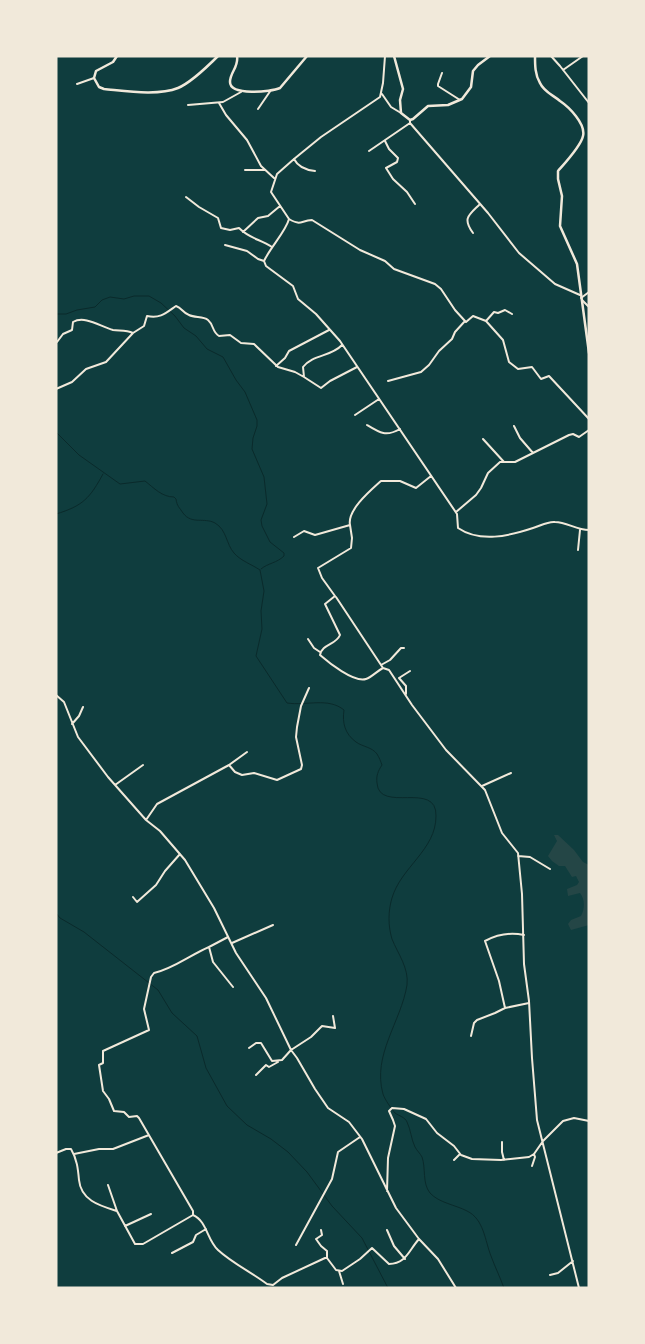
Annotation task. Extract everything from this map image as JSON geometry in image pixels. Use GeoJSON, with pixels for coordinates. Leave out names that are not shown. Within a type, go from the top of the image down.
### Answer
{"type":"FeatureCollection","features":[{"type":"Feature","properties":{"kind":"street"},"geometry":{"type":"LineString","coordinates":[[117,56],[113,62],[96,71],[94,78],[99,87],[143,92],[169,90],[184,84],[218,56]]}},
{"type":"Feature","properties":{"kind":"street"},"geometry":{"type":"LineString","coordinates":[[237,56],[238,64],[230,78],[230,85],[233,89],[241,92],[280,88],[307,56]]}},
{"type":"Feature","properties":{"kind":"street"},"geometry":{"type":"LineString","coordinates":[[385,56],[382,93],[377,100],[321,137],[294,159],[274,178],[271,192],[289,219],[300,224],[312,220],[360,250],[385,261],[394,269],[435,284],[444,292],[465,323]]}},
{"type":"Feature","properties":{"kind":"street"},"geometry":{"type":"LineString","coordinates":[[394,56],[403,89],[400,100],[401,113]]}},
{"type":"Feature","properties":{"kind":"street"},"geometry":{"type":"LineString","coordinates":[[369,151],[414,119],[428,106],[448,105],[460,100],[471,87],[473,71],[490,56]]}},
{"type":"Feature","properties":{"kind":"street"},"geometry":{"type":"LineString","coordinates":[[535,56],[537,77],[540,85],[565,105],[580,123],[583,130],[584,136],[558,171],[558,176],[562,196],[560,226],[577,264],[589,353]]}},
{"type":"Feature","properties":{"kind":"street"},"geometry":{"type":"LineString","coordinates":[[551,56],[589,103]]}},
{"type":"Feature","properties":{"kind":"street"},"geometry":{"type":"LineString","coordinates":[[563,70],[583,56]]}},
{"type":"Feature","properties":{"kind":"street"},"geometry":{"type":"LineString","coordinates":[[442,73],[438,85],[460,100]]}},
{"type":"Feature","properties":{"kind":"street"},"geometry":{"type":"LineString","coordinates":[[77,84],[94,78]]}},
{"type":"Feature","properties":{"kind":"street"},"geometry":{"type":"LineString","coordinates":[[258,109],[271,90]]}},
{"type":"Feature","properties":{"kind":"street"},"geometry":{"type":"LineString","coordinates":[[188,105],[219,103],[229,100],[241,92]]}},
{"type":"Feature","properties":{"kind":"street"},"geometry":{"type":"LineString","coordinates":[[382,93],[392,107],[410,122],[519,253],[555,284],[580,297],[589,307]]}},
{"type":"Feature","properties":{"kind":"street"},"geometry":{"type":"LineString","coordinates":[[219,103],[226,115],[247,140],[259,164],[274,178]]}},
{"type":"Feature","properties":{"kind":"street"},"geometry":{"type":"LineString","coordinates":[[385,141],[389,150],[398,158],[397,162],[386,168],[415,204]]}},
{"type":"Feature","properties":{"kind":"street"},"geometry":{"type":"LineString","coordinates":[[294,159],[296,164],[307,170],[315,171]]}},
{"type":"Feature","properties":{"kind":"street"},"geometry":{"type":"LineString","coordinates":[[245,170],[264,170]]}},
{"type":"Feature","properties":{"kind":"street"},"geometry":{"type":"LineString","coordinates":[[186,197],[199,208],[218,218],[221,228],[230,230],[239,228],[249,237],[265,242],[272,247]]}},
{"type":"Feature","properties":{"kind":"street"},"geometry":{"type":"LineString","coordinates":[[473,233],[466,220],[469,214],[480,204]]}},
{"type":"Feature","properties":{"kind":"street"},"geometry":{"type":"LineString","coordinates":[[243,232],[258,218],[268,216],[280,206]]}},
{"type":"Feature","properties":{"kind":"street"},"geometry":{"type":"LineString","coordinates":[[264,261],[288,224],[289,219]]}},
{"type":"Feature","properties":{"kind":"street"},"geometry":{"type":"LineString","coordinates":[[225,245],[247,251],[264,261],[266,266],[293,286],[298,299],[316,314],[330,330],[357,366],[456,512],[458,528],[467,534],[492,538],[553,522],[580,530],[589,530]]}},
{"type":"Feature","properties":{"kind":"street"},"geometry":{"type":"LineString","coordinates":[[580,297],[589,292]]}},
{"type":"Feature","properties":{"kind":"street"},"geometry":{"type":"LineString","coordinates":[[56,389],[72,382],[86,369],[106,362],[133,333],[144,326],[147,316],[154,318],[166,314],[174,306],[178,306],[188,315],[207,319],[214,332],[219,336],[230,335],[241,343],[254,344],[276,366],[304,377],[321,388],[357,366]]}},
{"type":"Feature","properties":{"kind":"street"},"geometry":{"type":"LineString","coordinates":[[486,321],[494,312],[498,313],[505,310],[512,314]]}},
{"type":"Feature","properties":{"kind":"street"},"geometry":{"type":"LineString","coordinates":[[388,381],[420,372],[429,365],[439,351],[452,339],[455,332],[473,316],[486,321],[503,340],[510,363],[518,369],[531,366],[541,380],[549,376],[589,419]]}},
{"type":"Feature","properties":{"kind":"street"},"geometry":{"type":"LineString","coordinates":[[57,342],[63,334],[73,330],[73,322],[76,320],[87,320],[114,330],[133,333]]}},
{"type":"Feature","properties":{"kind":"street"},"geometry":{"type":"LineString","coordinates":[[276,366],[289,352],[330,330]]}},
{"type":"Feature","properties":{"kind":"street"},"geometry":{"type":"LineString","coordinates":[[304,377],[303,367],[305,364],[318,357],[335,352],[342,345]]}},
{"type":"Feature","properties":{"kind":"street"},"geometry":{"type":"LineString","coordinates":[[355,415],[379,399]]}},
{"type":"Feature","properties":{"kind":"street"},"geometry":{"type":"LineString","coordinates":[[367,425],[380,432],[389,434],[400,429]]}},
{"type":"Feature","properties":{"kind":"street"},"geometry":{"type":"LineString","coordinates":[[514,426],[520,438],[533,453]]}},
{"type":"Feature","properties":{"kind":"street"},"geometry":{"type":"LineString","coordinates":[[456,512],[482,488],[488,473],[500,462],[515,462],[569,435],[573,434],[579,437],[589,430]]}},
{"type":"Feature","properties":{"kind":"street"},"geometry":{"type":"LineString","coordinates":[[483,439],[504,462]]}},
{"type":"Feature","properties":{"kind":"street"},"geometry":{"type":"LineString","coordinates":[[431,476],[416,488],[400,481],[381,481],[358,503],[350,518],[351,548],[318,568],[322,578],[382,667],[389,670],[446,750],[482,786],[502,833],[514,846],[518,856],[524,935],[524,964],[530,1003],[537,1120],[579,1288]]}},
{"type":"Feature","properties":{"kind":"street"},"geometry":{"type":"LineString","coordinates":[[294,537],[304,531],[316,535],[350,525]]}},
{"type":"Feature","properties":{"kind":"street"},"geometry":{"type":"LineString","coordinates":[[578,550],[580,530]]}},
{"type":"Feature","properties":{"kind":"street"},"geometry":{"type":"LineString","coordinates":[[320,652],[326,646],[336,642],[340,637],[340,633],[324,604],[335,596]]}},
{"type":"Feature","properties":{"kind":"street"},"geometry":{"type":"LineString","coordinates":[[308,639],[314,648],[320,652],[320,655],[333,667],[360,679],[368,678],[401,648],[404,648]]}},
{"type":"Feature","properties":{"kind":"street"},"geometry":{"type":"LineString","coordinates":[[406,696],[406,686],[399,678],[410,671]]}},
{"type":"Feature","properties":{"kind":"street"},"geometry":{"type":"LineString","coordinates":[[229,766],[235,772],[242,775],[254,773],[276,780],[301,769],[302,765],[296,737],[301,706],[309,688]]}},
{"type":"Feature","properties":{"kind":"street"},"geometry":{"type":"LineString","coordinates":[[56,695],[64,702],[78,737],[115,785],[180,854],[198,880],[236,953],[266,998],[291,1050],[323,1101],[328,1108],[349,1122],[360,1137],[396,1208],[419,1239],[438,1259],[456,1288]]}},
{"type":"Feature","properties":{"kind":"street"},"geometry":{"type":"LineString","coordinates":[[72,724],[79,716],[83,707]]}},
{"type":"Feature","properties":{"kind":"street"},"geometry":{"type":"LineString","coordinates":[[146,820],[157,804],[229,766],[247,752]]}},
{"type":"Feature","properties":{"kind":"street"},"geometry":{"type":"LineString","coordinates":[[115,785],[143,765]]}},
{"type":"Feature","properties":{"kind":"street"},"geometry":{"type":"LineString","coordinates":[[482,786],[511,773]]}},
{"type":"Feature","properties":{"kind":"street"},"geometry":{"type":"LineString","coordinates":[[133,897],[137,902],[156,885],[180,854]]}},
{"type":"Feature","properties":{"kind":"street"},"geometry":{"type":"LineString","coordinates":[[518,856],[530,857],[550,869]]}},
{"type":"Feature","properties":{"kind":"street"},"geometry":{"type":"LineString","coordinates":[[231,944],[273,925]]}},
{"type":"Feature","properties":{"kind":"street"},"geometry":{"type":"LineString","coordinates":[[504,1008],[499,981],[485,941],[511,933],[524,935]]}},
{"type":"Feature","properties":{"kind":"street"},"geometry":{"type":"LineString","coordinates":[[193,1215],[193,1210],[137,1116],[129,1117],[124,1112],[115,1112],[103,1091],[99,1065],[103,1063],[104,1051],[149,1030],[145,1004],[154,973],[163,971],[228,937]]}},
{"type":"Feature","properties":{"kind":"street"},"geometry":{"type":"LineString","coordinates":[[209,947],[213,962],[233,987]]}},
{"type":"Feature","properties":{"kind":"street"},"geometry":{"type":"LineString","coordinates":[[471,1036],[475,1022],[504,1008],[530,1003]]}},
{"type":"Feature","properties":{"kind":"street"},"geometry":{"type":"LineString","coordinates":[[256,1075],[266,1065],[270,1067],[282,1060],[291,1050],[311,1037],[322,1026],[335,1028],[333,1016]]}},
{"type":"Feature","properties":{"kind":"street"},"geometry":{"type":"LineString","coordinates":[[249,1048],[261,1043],[272,1061],[282,1060]]}},
{"type":"Feature","properties":{"kind":"street"},"geometry":{"type":"LineString","coordinates":[[387,1191],[388,1158],[394,1126],[394,1120],[389,1111],[392,1108],[404,1109],[426,1119],[437,1133],[454,1146],[460,1154],[472,1159],[504,1160],[529,1157],[534,1154],[543,1141],[563,1121],[574,1118],[589,1121]]}},
{"type":"Feature","properties":{"kind":"street"},"geometry":{"type":"LineString","coordinates":[[74,1154],[99,1149],[113,1149],[150,1135]]}},
{"type":"Feature","properties":{"kind":"street"},"geometry":{"type":"LineString","coordinates":[[296,1245],[332,1179],[338,1152],[360,1137]]}},
{"type":"Feature","properties":{"kind":"street"},"geometry":{"type":"LineString","coordinates":[[502,1142],[504,1160]]}},
{"type":"Feature","properties":{"kind":"street"},"geometry":{"type":"LineString","coordinates":[[56,1153],[69,1148],[74,1154],[79,1170],[80,1185],[86,1196],[93,1202],[117,1211]]}},
{"type":"Feature","properties":{"kind":"street"},"geometry":{"type":"LineString","coordinates":[[454,1160],[460,1154]]}},
{"type":"Feature","properties":{"kind":"street"},"geometry":{"type":"LineString","coordinates":[[532,1166],[534,1154]]}},
{"type":"Feature","properties":{"kind":"street"},"geometry":{"type":"LineString","coordinates":[[108,1185],[117,1211],[135,1244],[140,1245],[153,1239],[193,1215]]}},
{"type":"Feature","properties":{"kind":"street"},"geometry":{"type":"LineString","coordinates":[[125,1226],[151,1214]]}},
{"type":"Feature","properties":{"kind":"street"},"geometry":{"type":"LineString","coordinates":[[193,1215],[197,1217],[206,1229],[218,1250],[270,1286],[301,1268],[327,1258]]}},
{"type":"Feature","properties":{"kind":"street"},"geometry":{"type":"LineString","coordinates":[[172,1253],[193,1242],[196,1235],[206,1229]]}},
{"type":"Feature","properties":{"kind":"street"},"geometry":{"type":"LineString","coordinates":[[321,1230],[322,1235],[316,1239],[327,1251],[327,1258],[339,1271],[344,1284]]}},
{"type":"Feature","properties":{"kind":"street"},"geometry":{"type":"LineString","coordinates":[[387,1230],[394,1246],[405,1259]]}},
{"type":"Feature","properties":{"kind":"street"},"geometry":{"type":"LineString","coordinates":[[339,1271],[344,1270],[372,1248],[389,1264],[399,1262],[405,1259],[419,1239]]}},
{"type":"Feature","properties":{"kind":"street"},"geometry":{"type":"LineString","coordinates":[[550,1275],[557,1274],[573,1262]]}},
{"type":"Feature","properties":{"kind":"shaded area"},"geometry":{"type":"Polygon","coordinates":[[[554,835],[558,835],[574,850],[583,862],[589,865],[589,925],[571,930],[568,924],[571,920],[581,916],[584,901],[580,893],[568,896],[567,889],[577,885],[579,882],[576,876],[572,877],[565,866],[559,866],[548,856],[557,841],[554,835]]]}},
{"type":"Feature","properties":{"kind":"waterway"},"geometry":{"type":"LineString","coordinates":[[56,314],[66,314],[95,307],[102,300],[110,297],[124,299],[134,296],[149,296],[161,303],[207,349],[223,357],[245,392],[257,420],[252,449],[264,477],[267,504],[261,520],[262,526],[270,542],[284,553],[284,556],[261,569]]}},
{"type":"Feature","properties":{"kind":"waterway"},"geometry":{"type":"LineString","coordinates":[[56,432],[79,455],[120,484],[145,481],[162,494],[174,497],[183,513],[190,519],[211,521],[219,526],[234,553],[260,570],[264,591],[261,611],[262,629],[256,656],[287,703],[324,703],[338,706],[344,710],[343,719],[349,735],[356,742],[375,752],[380,760],[382,765],[377,780],[380,792],[397,798],[427,800],[434,806],[436,816],[430,839],[396,887],[390,908],[389,918],[392,939],[405,967],[407,985],[404,999],[384,1052],[381,1066],[383,1094],[395,1113],[406,1120],[414,1144],[422,1157],[425,1180],[430,1193],[438,1199],[467,1211],[477,1219],[504,1288]]}},
{"type":"Feature","properties":{"kind":"waterway"},"geometry":{"type":"LineString","coordinates":[[56,514],[73,508],[85,500],[103,474]]}},
{"type":"Feature","properties":{"kind":"waterway"},"geometry":{"type":"LineString","coordinates":[[56,913],[60,918],[84,932],[158,990],[172,1013],[197,1036],[206,1068],[227,1106],[247,1125],[271,1139],[288,1152],[307,1172],[332,1206],[362,1238],[388,1288]]}}]}
